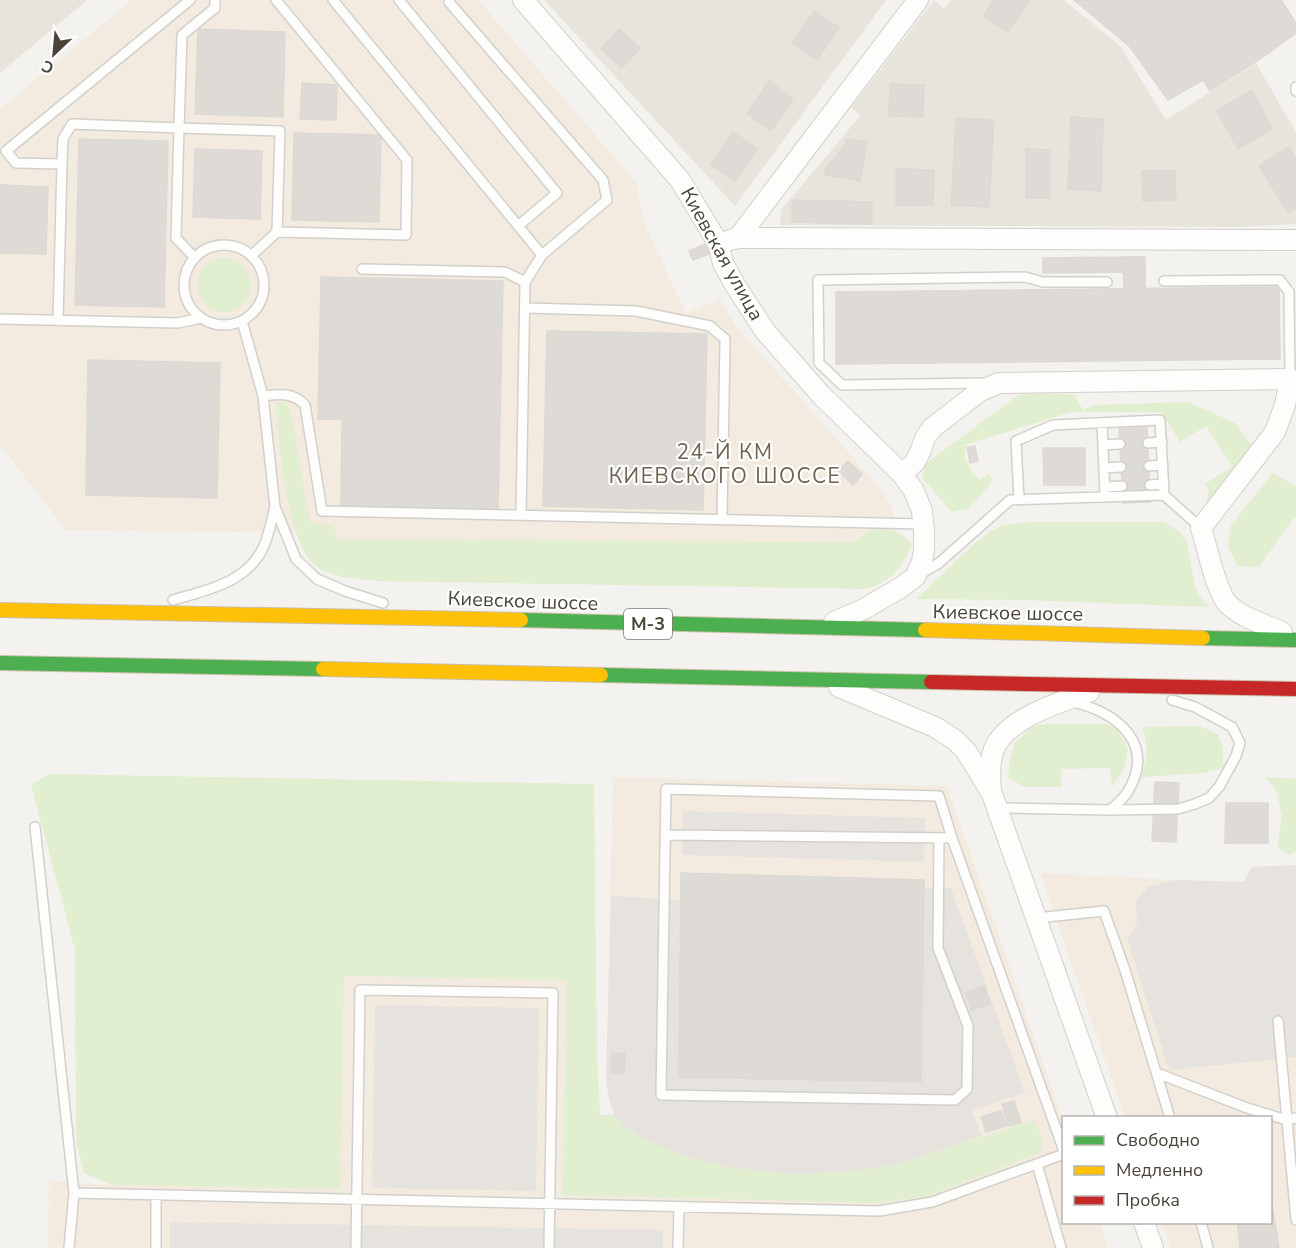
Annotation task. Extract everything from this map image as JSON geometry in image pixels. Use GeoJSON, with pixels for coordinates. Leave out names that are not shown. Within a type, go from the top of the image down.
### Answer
{"type":"FeatureCollection","features":[{"type":"Feature","properties":{"kind":"highway","name":"Киевское шоссе"},"geometry":{"type":"LineString","coordinates":[[0,610],[1296,638]]}},
{"type":"Feature","properties":{"kind":"highway"},"geometry":{"type":"LineString","coordinates":[[0,663],[1296,689]]}},
{"type":"Feature","properties":{"kind":"street","name":"Киевская улица"},"geometry":{"type":"LineString","coordinates":[[523,0],[680,180],[718,243],[723,263],[735,285],[765,332],[821,395],[903,474],[914,491],[922,511],[924,549],[922,562],[915,577]]}},
{"type":"Feature","properties":{"kind":"street"},"geometry":{"type":"LineString","coordinates":[[738,238],[918,0]]}},
{"type":"Feature","properties":{"kind":"street"},"geometry":{"type":"LineString","coordinates":[[718,243],[738,238],[1296,240]]}},
{"type":"Feature","properties":{"kind":"street"},"geometry":{"type":"LineString","coordinates":[[903,474],[915,462],[932,428],[980,391],[999,383],[1290,379],[1285,405],[1275,432],[1202,528],[1221,594],[1228,604],[1244,616],[1296,638]]}},
{"type":"Feature","properties":{"kind":"street"},"geometry":{"type":"LineString","coordinates":[[818,628],[864,609],[915,577]]}},
{"type":"Feature","properties":{"kind":"street"},"geometry":{"type":"LineString","coordinates":[[819,679],[921,721],[945,733],[966,751],[994,801],[1106,1116]]}},
{"type":"Feature","properties":{"kind":"street"},"geometry":{"type":"LineString","coordinates":[[994,801],[990,778],[992,756],[999,740],[1007,731],[1061,698],[1117,685]]}},
{"type":"Feature","properties":{"kind":"street"},"geometry":{"type":"LineString","coordinates":[[1145,1224],[1153,1248]]}},
{"type":"Feature","properties":{"kind":"lane"},"geometry":{"type":"LineString","coordinates":[[62,164],[16,163],[6,151],[190,0]]}},
{"type":"Feature","properties":{"kind":"lane"},"geometry":{"type":"LineString","coordinates":[[195,258],[176,238],[182,35],[215,8],[215,0]]}},
{"type":"Feature","properties":{"kind":"lane"},"geometry":{"type":"LineString","coordinates":[[276,0],[407,160],[406,235],[276,232]]}},
{"type":"Feature","properties":{"kind":"lane"},"geometry":{"type":"LineString","coordinates":[[333,0],[542,255]]}},
{"type":"Feature","properties":{"kind":"lane"},"geometry":{"type":"LineString","coordinates":[[399,0],[557,194],[518,226]]}},
{"type":"Feature","properties":{"kind":"lane"},"geometry":{"type":"LineString","coordinates":[[449,2],[603,180],[607,200],[542,255],[525,282],[520,515]]}},
{"type":"Feature","properties":{"kind":"lane"},"geometry":{"type":"LineString","coordinates":[[58,321],[63,139],[72,124],[280,131],[276,232],[251,256]]}},
{"type":"Feature","properties":{"kind":"lane"},"geometry":{"type":"LineString","coordinates":[[222,245],[233,246],[251,256],[258,264],[264,284],[260,304],[254,312],[242,321],[226,325],[201,318],[191,307],[184,287],[185,277],[195,258],[212,247],[222,245]]}},
{"type":"Feature","properties":{"kind":"lane"},"geometry":{"type":"LineString","coordinates":[[362,269],[505,272],[525,282]]}},
{"type":"Feature","properties":{"kind":"lane"},"geometry":{"type":"LineString","coordinates":[[999,383],[842,385],[819,363],[818,280],[1025,278],[1043,282],[1107,282]]}},
{"type":"Feature","properties":{"kind":"lane"},"geometry":{"type":"LineString","coordinates":[[1164,281],[1280,280],[1288,292],[1290,379]]}},
{"type":"Feature","properties":{"kind":"lane"},"geometry":{"type":"LineString","coordinates":[[525,308],[636,311],[710,327],[725,339],[722,520]]}},
{"type":"Feature","properties":{"kind":"lane"},"geometry":{"type":"LineString","coordinates":[[0,319],[178,323],[201,318]]}},
{"type":"Feature","properties":{"kind":"lane"},"geometry":{"type":"LineString","coordinates":[[242,321],[263,396],[275,507],[296,559],[317,579],[356,595],[440,618]]}},
{"type":"Feature","properties":{"kind":"lane"},"geometry":{"type":"LineString","coordinates":[[263,396],[283,394],[299,398],[305,405],[321,511],[923,524]]}},
{"type":"Feature","properties":{"kind":"lane"},"geometry":{"type":"LineString","coordinates":[[1019,500],[1016,441],[1053,425],[1160,420],[1164,495]]}},
{"type":"Feature","properties":{"kind":"lane"},"geometry":{"type":"LineString","coordinates":[[1102,423],[1105,492]]}},
{"type":"Feature","properties":{"kind":"lane"},"geometry":{"type":"LineString","coordinates":[[1148,443],[1162,442]]}},
{"type":"Feature","properties":{"kind":"lane"},"geometry":{"type":"LineString","coordinates":[[1103,445],[1120,444]]}},
{"type":"Feature","properties":{"kind":"lane"},"geometry":{"type":"LineString","coordinates":[[1149,466],[1162,465]]}},
{"type":"Feature","properties":{"kind":"lane"},"geometry":{"type":"LineString","coordinates":[[1104,468],[1121,467]]}},
{"type":"Feature","properties":{"kind":"lane"},"geometry":{"type":"LineString","coordinates":[[1150,485],[1164,484]]}},
{"type":"Feature","properties":{"kind":"lane"},"geometry":{"type":"LineString","coordinates":[[1105,492],[1122,486]]}},
{"type":"Feature","properties":{"kind":"lane"},"geometry":{"type":"LineString","coordinates":[[915,577],[939,563],[1010,500],[1105,492],[1164,495],[1202,528]]}},
{"type":"Feature","properties":{"kind":"lane"},"geometry":{"type":"LineString","coordinates":[[131,612],[216,588],[235,579],[253,563],[264,546],[275,507]]}},
{"type":"Feature","properties":{"kind":"lane"},"geometry":{"type":"LineString","coordinates":[[1001,683],[1045,694]]}},
{"type":"Feature","properties":{"kind":"lane"},"geometry":{"type":"LineString","coordinates":[[994,801],[1110,810],[1178,809],[1209,798],[1219,787],[1236,756],[1240,743],[1232,727],[1195,707],[1117,685]]}},
{"type":"Feature","properties":{"kind":"lane"},"geometry":{"type":"LineString","coordinates":[[1061,698],[1115,719],[1131,736],[1137,754],[1135,776],[1126,795],[1110,810]]}},
{"type":"Feature","properties":{"kind":"lane"},"geometry":{"type":"LineString","coordinates":[[939,838],[938,948],[968,1026],[967,1089],[955,1100],[662,1095],[666,789],[939,796],[1062,1146]]}},
{"type":"Feature","properties":{"kind":"lane"},"geometry":{"type":"LineString","coordinates":[[35,827],[74,1193],[69,1248]]}},
{"type":"Feature","properties":{"kind":"lane"},"geometry":{"type":"LineString","coordinates":[[666,834],[952,838]]}},
{"type":"Feature","properties":{"kind":"lane"},"geometry":{"type":"LineString","coordinates":[[1037,918],[1104,911],[1169,1116]]}},
{"type":"Feature","properties":{"kind":"lane"},"geometry":{"type":"LineString","coordinates":[[356,1248],[360,990],[553,993],[549,1248]]}},
{"type":"Feature","properties":{"kind":"lane"},"geometry":{"type":"LineString","coordinates":[[1278,1021],[1292,1119],[1296,1220]]}},
{"type":"Feature","properties":{"kind":"lane"},"geometry":{"type":"LineString","coordinates":[[1157,1073],[1247,1108],[1292,1119]]}},
{"type":"Feature","properties":{"kind":"lane"},"geometry":{"type":"LineString","coordinates":[[74,1193],[879,1211],[932,1202],[1062,1153]]}},
{"type":"Feature","properties":{"kind":"lane"},"geometry":{"type":"LineString","coordinates":[[1037,1164],[1061,1248]]}},
{"type":"Feature","properties":{"kind":"lane"},"geometry":{"type":"LineString","coordinates":[[156,1195],[156,1248]]}},
{"type":"Feature","properties":{"kind":"lane"},"geometry":{"type":"LineString","coordinates":[[678,1248],[679,1207]]}},
{"type":"Feature","properties":{"kind":"lane"},"geometry":{"type":"LineString","coordinates":[[1202,1224],[1208,1248]]}},
{"type":"Feature","properties":{"kind":"shaded area"},"geometry":{"type":"Polygon","coordinates":[[[0,0],[87,0],[0,73],[0,0]]]}},
{"type":"Feature","properties":{"kind":"shaded area"},"geometry":{"type":"Polygon","coordinates":[[[132,0],[478,0],[636,182],[644,223],[686,313],[720,299],[735,325],[880,488],[893,510],[893,545],[339,541],[333,533],[66,530],[0,445],[0,109],[132,0]]]}},
{"type":"Feature","properties":{"kind":"shaded area"},"geometry":{"type":"Polygon","coordinates":[[[547,0],[886,0],[735,206],[546,2],[547,0]]]}},
{"type":"Feature","properties":{"kind":"shaded area"},"geometry":{"type":"Polygon","coordinates":[[[934,0],[944,9],[952,0],[1064,0],[1120,46],[1166,120],[1256,63],[1296,132],[1296,224],[1240,227],[780,225],[781,210],[861,115],[851,108],[934,0]]]}},
{"type":"Feature","properties":{"kind":"shaded area"},"geometry":{"type":"Polygon","coordinates":[[[613,777],[947,786],[1062,1118],[1062,1224],[1099,1224],[1108,1248],[48,1248],[49,1181],[112,1185],[341,1166],[344,976],[566,980],[563,1176],[614,1115],[606,1080],[613,777]]]}},
{"type":"Feature","properties":{"kind":"shaded area"},"geometry":{"type":"Polygon","coordinates":[[[683,811],[925,818],[924,862],[682,855],[683,811]]]}},
{"type":"Feature","properties":{"kind":"shaded area"},"geometry":{"type":"Polygon","coordinates":[[[1296,865],[1296,1248],[1171,1248],[1162,1224],[1272,1224],[1272,1116],[1125,1116],[1040,873],[1243,882],[1252,867],[1296,865]]]}},
{"type":"Feature","properties":{"kind":"shaded area"},"geometry":{"type":"Polygon","coordinates":[[[1296,865],[1296,1057],[1169,1070],[1127,939],[1137,924],[1136,900],[1148,887],[1175,880],[1244,882],[1252,867],[1296,865]]]}},
{"type":"Feature","properties":{"kind":"shaded area"},"geometry":{"type":"Polygon","coordinates":[[[924,888],[951,888],[1025,1093],[972,1110],[982,1136],[903,1163],[847,1172],[790,1174],[727,1167],[688,1157],[644,1139],[626,1128],[614,1115],[606,1080],[611,896],[681,900],[679,1077],[920,1082],[924,888]]]}},
{"type":"Feature","properties":{"kind":"shaded area"},"geometry":{"type":"Polygon","coordinates":[[[375,1005],[539,1008],[536,1191],[372,1188],[375,1005]]]}},
{"type":"Feature","properties":{"kind":"shaded area"},"geometry":{"type":"Polygon","coordinates":[[[170,1222],[663,1230],[663,1248],[170,1248],[170,1222]]]}},
{"type":"Feature","properties":{"kind":"green space"},"geometry":{"type":"Polygon","coordinates":[[[219,258],[229,258],[239,262],[247,270],[251,285],[247,300],[239,308],[229,312],[219,312],[209,308],[201,300],[197,290],[197,280],[201,270],[209,262],[219,258]]]}},
{"type":"Feature","properties":{"kind":"green space"},"geometry":{"type":"Polygon","coordinates":[[[1020,394],[1074,394],[1083,410],[1095,405],[1188,402],[1235,423],[1259,455],[1213,506],[1206,505],[1209,491],[1205,484],[1232,467],[1206,426],[1180,442],[1161,412],[1071,412],[965,445],[965,460],[979,480],[989,474],[992,479],[988,487],[969,508],[952,512],[922,478],[925,464],[1020,394]]]}},
{"type":"Feature","properties":{"kind":"green space"},"geometry":{"type":"Polygon","coordinates":[[[282,401],[291,411],[308,513],[312,523],[332,525],[339,539],[855,542],[873,529],[893,530],[912,545],[890,578],[867,589],[376,581],[336,575],[321,570],[305,554],[291,516],[276,412],[277,403],[282,401]]]}},
{"type":"Feature","properties":{"kind":"green space"},"geometry":{"type":"Polygon","coordinates":[[[1273,473],[1296,486],[1296,518],[1259,567],[1237,566],[1228,546],[1231,525],[1273,473]]]}},
{"type":"Feature","properties":{"kind":"green space"},"geometry":{"type":"Polygon","coordinates":[[[1029,522],[1164,522],[1179,531],[1187,541],[1195,587],[1210,607],[1023,600],[916,599],[988,533],[1003,525],[1029,522]]]}},
{"type":"Feature","properties":{"kind":"green space"},"geometry":{"type":"Polygon","coordinates":[[[1107,724],[1118,730],[1128,749],[1124,769],[1112,787],[1110,768],[1061,769],[1061,787],[1024,787],[1008,777],[1015,743],[1032,726],[1107,724]]]}},
{"type":"Feature","properties":{"kind":"green space"},"geometry":{"type":"Polygon","coordinates":[[[1200,726],[1218,734],[1223,748],[1223,768],[1203,773],[1141,777],[1147,752],[1142,727],[1200,726]]]}},
{"type":"Feature","properties":{"kind":"green space"},"geometry":{"type":"Polygon","coordinates":[[[48,774],[594,784],[597,1057],[600,1115],[614,1115],[626,1128],[688,1157],[727,1167],[790,1174],[847,1172],[903,1163],[1034,1120],[1041,1137],[1041,1149],[1039,1153],[931,1195],[878,1203],[563,1195],[566,980],[344,976],[340,1189],[112,1185],[84,1173],[76,1143],[75,950],[31,785],[48,774]]]}},
{"type":"Feature","properties":{"kind":"green space"},"geometry":{"type":"Polygon","coordinates":[[[1265,777],[1296,779],[1296,851],[1289,855],[1277,847],[1282,815],[1276,790],[1265,777]]]}},
{"type":"Feature","properties":{"kind":"building"},"geometry":{"type":"Polygon","coordinates":[[[993,0],[1030,1],[1007,32],[983,16],[993,0]]]}},
{"type":"Feature","properties":{"kind":"building"},"geometry":{"type":"Polygon","coordinates":[[[1074,0],[1281,0],[1296,23],[1296,33],[1210,91],[1203,80],[1168,100],[1130,47],[1074,0]]]}},
{"type":"Feature","properties":{"kind":"building"},"geometry":{"type":"Polygon","coordinates":[[[814,11],[839,28],[817,60],[792,43],[814,11]]]}},
{"type":"Feature","properties":{"kind":"building"},"geometry":{"type":"Polygon","coordinates":[[[198,29],[285,32],[283,117],[195,114],[198,29]]]}},
{"type":"Feature","properties":{"kind":"building"},"geometry":{"type":"Polygon","coordinates":[[[619,29],[640,48],[622,68],[601,49],[619,29]]]}},
{"type":"Feature","properties":{"kind":"building"},"geometry":{"type":"Polygon","coordinates":[[[769,81],[793,99],[771,131],[747,113],[769,81]]]}},
{"type":"Feature","properties":{"kind":"building"},"geometry":{"type":"Polygon","coordinates":[[[302,83],[337,85],[336,120],[300,119],[302,83]]]}},
{"type":"Feature","properties":{"kind":"building"},"geometry":{"type":"Polygon","coordinates":[[[890,84],[924,85],[923,117],[889,116],[890,84]]]}},
{"type":"Feature","properties":{"kind":"building"},"geometry":{"type":"Polygon","coordinates":[[[1252,90],[1272,129],[1238,149],[1217,111],[1252,90]]]}},
{"type":"Feature","properties":{"kind":"building"},"geometry":{"type":"Polygon","coordinates":[[[1071,117],[1103,119],[1101,191],[1068,189],[1071,117]]]}},
{"type":"Feature","properties":{"kind":"building"},"geometry":{"type":"Polygon","coordinates":[[[956,118],[994,120],[989,207],[951,205],[956,118]]]}},
{"type":"Feature","properties":{"kind":"building"},"geometry":{"type":"Polygon","coordinates":[[[733,132],[757,149],[735,181],[711,164],[733,132]]]}},
{"type":"Feature","properties":{"kind":"building"},"geometry":{"type":"Polygon","coordinates":[[[294,133],[381,135],[379,222],[292,220],[294,133]]]}},
{"type":"Feature","properties":{"kind":"building"},"geometry":{"type":"Polygon","coordinates":[[[79,139],[168,141],[164,307],[75,305],[79,139]]]}},
{"type":"Feature","properties":{"kind":"building"},"geometry":{"type":"Polygon","coordinates":[[[847,139],[867,142],[860,181],[825,175],[826,168],[846,144],[847,139]]]}},
{"type":"Feature","properties":{"kind":"building"},"geometry":{"type":"Polygon","coordinates":[[[1289,147],[1296,159],[1296,208],[1288,212],[1259,166],[1289,147]]]}},
{"type":"Feature","properties":{"kind":"building"},"geometry":{"type":"Polygon","coordinates":[[[195,149],[262,151],[260,219],[193,217],[195,149]]]}},
{"type":"Feature","properties":{"kind":"building"},"geometry":{"type":"Polygon","coordinates":[[[1026,149],[1050,150],[1050,198],[1026,198],[1026,149]]]}},
{"type":"Feature","properties":{"kind":"building"},"geometry":{"type":"Polygon","coordinates":[[[896,169],[934,170],[933,205],[896,205],[896,169]]]}},
{"type":"Feature","properties":{"kind":"building"},"geometry":{"type":"Polygon","coordinates":[[[1142,171],[1175,171],[1176,200],[1143,201],[1142,171]]]}},
{"type":"Feature","properties":{"kind":"building"},"geometry":{"type":"Polygon","coordinates":[[[0,185],[48,187],[46,254],[0,253],[0,185]]]}},
{"type":"Feature","properties":{"kind":"building"},"geometry":{"type":"Polygon","coordinates":[[[792,200],[872,202],[872,224],[792,222],[792,200]]]}},
{"type":"Feature","properties":{"kind":"building"},"geometry":{"type":"Polygon","coordinates":[[[705,244],[709,254],[693,260],[689,251],[705,244]]]}},
{"type":"Feature","properties":{"kind":"building"},"geometry":{"type":"Polygon","coordinates":[[[1123,257],[1123,272],[1043,273],[1043,258],[1123,257]]]}},
{"type":"Feature","properties":{"kind":"building"},"geometry":{"type":"Polygon","coordinates":[[[1123,257],[1145,257],[1145,288],[1124,289],[1123,257]]]}},
{"type":"Feature","properties":{"kind":"building"},"geometry":{"type":"Polygon","coordinates":[[[321,277],[503,281],[498,509],[341,506],[342,419],[318,419],[321,277]]]}},
{"type":"Feature","properties":{"kind":"building"},"geometry":{"type":"Polygon","coordinates":[[[1279,287],[1280,359],[836,364],[836,292],[1279,287]]]}},
{"type":"Feature","properties":{"kind":"building"},"geometry":{"type":"Polygon","coordinates":[[[547,331],[707,334],[703,510],[543,506],[547,331]]]}},
{"type":"Feature","properties":{"kind":"building"},"geometry":{"type":"Polygon","coordinates":[[[88,360],[220,363],[217,498],[86,495],[88,360]]]}},
{"type":"Feature","properties":{"kind":"building"},"geometry":{"type":"Polygon","coordinates":[[[1147,427],[1150,502],[1123,503],[1119,429],[1147,427]]]}},
{"type":"Feature","properties":{"kind":"building"},"geometry":{"type":"Polygon","coordinates":[[[975,446],[978,461],[970,463],[967,447],[975,446]]]}},
{"type":"Feature","properties":{"kind":"building"},"geometry":{"type":"Polygon","coordinates":[[[1043,448],[1085,448],[1085,485],[1044,485],[1043,448]]]}},
{"type":"Feature","properties":{"kind":"building"},"geometry":{"type":"Polygon","coordinates":[[[848,461],[862,474],[853,485],[838,471],[848,461]]]}},
{"type":"Feature","properties":{"kind":"building"},"geometry":{"type":"Polygon","coordinates":[[[1155,782],[1179,783],[1176,842],[1152,841],[1155,782]]]}},
{"type":"Feature","properties":{"kind":"building"},"geometry":{"type":"Polygon","coordinates":[[[1226,803],[1268,803],[1268,843],[1225,843],[1226,803]]]}},
{"type":"Feature","properties":{"kind":"building"},"geometry":{"type":"Polygon","coordinates":[[[681,873],[924,880],[921,1082],[679,1077],[681,873]]]}},
{"type":"Feature","properties":{"kind":"building"},"geometry":{"type":"Polygon","coordinates":[[[984,986],[990,1003],[972,1010],[966,993],[984,986]]]}},
{"type":"Feature","properties":{"kind":"building"},"geometry":{"type":"Polygon","coordinates":[[[612,1053],[625,1054],[624,1074],[611,1073],[612,1053]]]}},
{"type":"Feature","properties":{"kind":"building"},"geometry":{"type":"Polygon","coordinates":[[[1014,1101],[1021,1123],[1008,1126],[1002,1104],[1014,1101]]]}},
{"type":"Feature","properties":{"kind":"building"},"geometry":{"type":"Polygon","coordinates":[[[1001,1111],[1006,1126],[986,1132],[981,1117],[1001,1111]]]}},
{"type":"Feature","properties":{"kind":"building"},"geometry":{"type":"Polygon","coordinates":[[[1272,1204],[1279,1248],[1240,1248],[1237,1224],[1272,1224],[1272,1204]]]}},
{"type":"Feature","properties":{"kind":"traffic: fast"},"geometry":{"type":"LineString","coordinates":[[521,620],[925,630]]}},
{"type":"Feature","properties":{"kind":"traffic: fast"},"geometry":{"type":"LineString","coordinates":[[1203,638],[1296,640]]}},
{"type":"Feature","properties":{"kind":"traffic: fast"},"geometry":{"type":"LineString","coordinates":[[0,663],[323,669]]}},
{"type":"Feature","properties":{"kind":"traffic: fast"},"geometry":{"type":"LineString","coordinates":[[601,675],[931,682]]}},
{"type":"Feature","properties":{"kind":"traffic: slow"},"geometry":{"type":"LineString","coordinates":[[0,610],[521,620]]}},
{"type":"Feature","properties":{"kind":"traffic: slow"},"geometry":{"type":"LineString","coordinates":[[925,630],[1203,638]]}},
{"type":"Feature","properties":{"kind":"traffic: slow"},"geometry":{"type":"LineString","coordinates":[[323,669],[601,675]]}},
{"type":"Feature","properties":{"kind":"traffic: jam"},"geometry":{"type":"LineString","coordinates":[[931,682],[1296,689]]}},
{"type":"Feature","properties":{"kind":"district","name":"24-Й КМ КИЕВСКОГО ШОССЕ"},"geometry":{"type":"Point","coordinates":[725,464]}}]}
